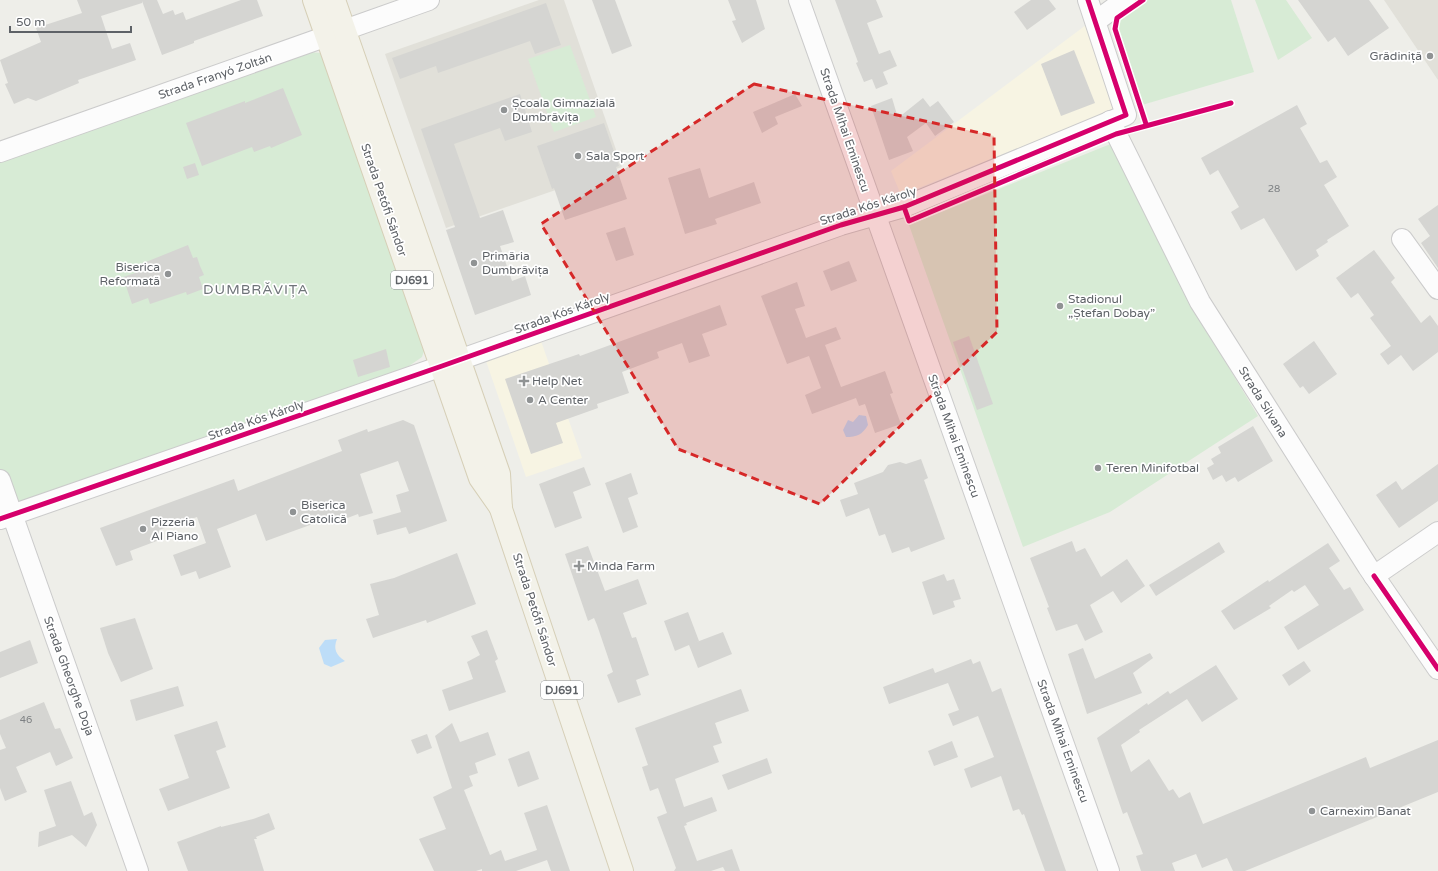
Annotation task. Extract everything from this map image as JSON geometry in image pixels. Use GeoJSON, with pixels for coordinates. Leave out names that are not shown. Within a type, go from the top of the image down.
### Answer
{"type":"FeatureCollection","features":[{"type":"Feature","properties":{"kind":"main road","name":"Strada Petőfi Sándor"},"geometry":{"type":"LineString","coordinates":[[314,0],[336,33],[451,363],[480,478],[501,509],[622,871]]}},
{"type":"Feature","properties":{"kind":"main road","name":"Strada Petőfi Sándor"},"geometry":{"type":"LineString","coordinates":[[334,0],[336,33]]}},
{"type":"Feature","properties":{"kind":"street","name":"Strada Franyó Zoltán"},"geometry":{"type":"LineString","coordinates":[[0,152],[429,0]]}},
{"type":"Feature","properties":{"kind":"street","name":"Strada Mihai Eminescu"},"geometry":{"type":"LineString","coordinates":[[799,0],[1109,871]]}},
{"type":"Feature","properties":{"kind":"street","name":"Strada Silvana"},"geometry":{"type":"LineString","coordinates":[[1088,0],[1096,21],[1118,118],[1200,302],[1374,576],[1438,669]]}},
{"type":"Feature","properties":{"kind":"street"},"geometry":{"type":"LineString","coordinates":[[1096,21],[1125,0]]}},
{"type":"Feature","properties":{"kind":"street","name":"Strada Kós Károly"},"geometry":{"type":"LineString","coordinates":[[6,517],[451,363],[840,225],[904,207],[1118,118]]}},
{"type":"Feature","properties":{"kind":"street"},"geometry":{"type":"LineString","coordinates":[[1402,239],[1438,289]]}},
{"type":"Feature","properties":{"kind":"street","name":"Strada Gheorghe Doja"},"geometry":{"type":"LineString","coordinates":[[0,480],[6,517],[138,871]]}},
{"type":"Feature","properties":{"kind":"street"},"geometry":{"type":"LineString","coordinates":[[1374,576],[1438,532]]}},
{"type":"Feature","properties":{"kind":"highlighted area"},"geometry":{"type":"Polygon","coordinates":[[[754,84],[994,136],[997,332],[820,504],[678,449],[541,224],[754,84]]]}},
{"type":"Feature","properties":{"kind":"shaded area","name":"Școala Gimnazială Dumbrăvița"},"geometry":{"type":"Polygon","coordinates":[[[539,0],[564,0],[622,167],[446,228],[385,54],[539,0]]]}},
{"type":"Feature","properties":{"kind":"shaded area"},"geometry":{"type":"Polygon","coordinates":[[[1384,0],[1438,0],[1438,80],[1405,31],[1384,0]]]}},
{"type":"Feature","properties":{"kind":"shaded area"},"geometry":{"type":"Polygon","coordinates":[[[1086,25],[1113,110],[901,195],[891,171],[1086,25]]]}},
{"type":"Feature","properties":{"kind":"shaded area"},"geometry":{"type":"Polygon","coordinates":[[[541,341],[582,458],[526,477],[486,361],[541,341]]]}},
{"type":"Feature","properties":{"kind":"green space"},"geometry":{"type":"Polygon","coordinates":[[[1148,0],[1231,0],[1254,72],[1142,105],[1118,29],[1121,18],[1148,0]]]}},
{"type":"Feature","properties":{"kind":"green space"},"geometry":{"type":"Polygon","coordinates":[[[1255,0],[1286,0],[1312,38],[1278,60],[1255,0]]]}},
{"type":"Feature","properties":{"kind":"green space"},"geometry":{"type":"Polygon","coordinates":[[[570,45],[596,117],[554,132],[528,59],[570,45]]]}},
{"type":"Feature","properties":{"kind":"green space"},"geometry":{"type":"Polygon","coordinates":[[[309,52],[321,53],[427,342],[422,357],[409,366],[12,515],[0,480],[0,154],[309,52]]]}},
{"type":"Feature","properties":{"kind":"green space","name":"Stadionul „Ștefan Dobay”"},"geometry":{"type":"Polygon","coordinates":[[[1113,143],[1193,308],[1258,416],[1110,512],[1023,547],[909,225],[1113,143]]]}},
{"type":"Feature","properties":{"kind":"water"},"geometry":{"type":"Polygon","coordinates":[[[859,415],[866,416],[868,425],[859,435],[846,437],[843,430],[848,420],[853,422],[859,415]]]}},
{"type":"Feature","properties":{"kind":"water"},"geometry":{"type":"Polygon","coordinates":[[[337,639],[335,646],[336,652],[345,661],[331,667],[324,664],[319,648],[325,640],[337,639]]]}},
{"type":"Feature","properties":{"kind":"building"},"geometry":{"type":"Polygon","coordinates":[[[77,0],[157,0],[163,14],[173,10],[175,15],[183,12],[186,20],[241,0],[257,0],[263,16],[194,41],[194,43],[162,55],[142,1],[142,3],[101,16],[112,49],[130,43],[136,60],[78,80],[79,83],[36,101],[28,98],[14,104],[5,84],[8,83],[0,60],[41,42],[36,28],[82,13],[77,0]]]}},
{"type":"Feature","properties":{"kind":"building"},"geometry":{"type":"Polygon","coordinates":[[[592,0],[615,0],[632,46],[612,54],[592,0]]]}},
{"type":"Feature","properties":{"kind":"building"},"geometry":{"type":"Polygon","coordinates":[[[728,0],[756,0],[765,29],[742,43],[732,21],[736,20],[728,0]]]}},
{"type":"Feature","properties":{"kind":"building"},"geometry":{"type":"Polygon","coordinates":[[[835,0],[876,0],[883,17],[867,23],[879,54],[890,50],[897,66],[883,72],[888,84],[876,89],[872,79],[864,82],[856,63],[858,62],[835,0]]]}},
{"type":"Feature","properties":{"kind":"building"},"geometry":{"type":"Polygon","coordinates":[[[1031,0],[1049,0],[1056,9],[1027,30],[1014,12],[1031,0]]]}},
{"type":"Feature","properties":{"kind":"building"},"geometry":{"type":"Polygon","coordinates":[[[1298,0],[1369,0],[1389,28],[1348,56],[1335,37],[1328,42],[1298,0]]]}},
{"type":"Feature","properties":{"kind":"building"},"geometry":{"type":"Polygon","coordinates":[[[546,3],[561,45],[535,54],[530,41],[438,73],[436,66],[400,79],[392,58],[546,3]]]}},
{"type":"Feature","properties":{"kind":"building"},"geometry":{"type":"Polygon","coordinates":[[[1074,50],[1095,103],[1061,116],[1041,64],[1074,50]]]}},
{"type":"Feature","properties":{"kind":"building"},"geometry":{"type":"Polygon","coordinates":[[[283,88],[302,135],[271,148],[270,146],[254,152],[252,147],[202,166],[186,123],[245,101],[245,103],[283,88]]]}},
{"type":"Feature","properties":{"kind":"building"},"geometry":{"type":"Polygon","coordinates":[[[520,94],[532,132],[505,141],[500,128],[454,144],[480,218],[503,210],[514,242],[500,246],[512,281],[525,276],[531,295],[475,315],[446,230],[455,227],[421,129],[520,94]]]}},
{"type":"Feature","properties":{"kind":"building"},"geometry":{"type":"Polygon","coordinates":[[[795,94],[802,106],[775,117],[778,124],[762,133],[753,112],[795,94]]]}},
{"type":"Feature","properties":{"kind":"building"},"geometry":{"type":"Polygon","coordinates":[[[892,98],[898,118],[923,98],[930,107],[938,101],[954,122],[935,136],[926,123],[907,137],[913,151],[889,160],[871,106],[892,98]]]}},
{"type":"Feature","properties":{"kind":"building"},"geometry":{"type":"Polygon","coordinates":[[[1297,105],[1307,124],[1300,128],[1320,163],[1327,160],[1337,177],[1324,185],[1349,226],[1327,240],[1328,242],[1316,250],[1319,256],[1296,271],[1264,218],[1241,230],[1231,212],[1239,207],[1218,170],[1210,175],[1201,158],[1297,105]]]}},
{"type":"Feature","properties":{"kind":"building"},"geometry":{"type":"Polygon","coordinates":[[[604,123],[619,166],[616,167],[627,199],[565,220],[537,146],[604,123]]]}},
{"type":"Feature","properties":{"kind":"building"},"geometry":{"type":"Polygon","coordinates":[[[195,163],[199,175],[187,179],[183,167],[195,163]]]}},
{"type":"Feature","properties":{"kind":"building"},"geometry":{"type":"Polygon","coordinates":[[[700,168],[709,198],[754,182],[761,203],[715,219],[717,224],[685,234],[668,178],[700,168]]]}},
{"type":"Feature","properties":{"kind":"building"},"geometry":{"type":"Polygon","coordinates":[[[1438,205],[1438,268],[1421,243],[1430,236],[1418,219],[1438,205]]]}},
{"type":"Feature","properties":{"kind":"building"},"geometry":{"type":"Polygon","coordinates":[[[625,227],[634,255],[616,261],[606,233],[625,227]]]}},
{"type":"Feature","properties":{"kind":"building","name":"Biserica Reformată"},"geometry":{"type":"Polygon","coordinates":[[[188,245],[193,258],[197,257],[204,275],[199,277],[203,289],[187,295],[186,292],[150,304],[148,298],[132,304],[123,277],[138,272],[136,266],[188,245]]]}},
{"type":"Feature","properties":{"kind":"building"},"geometry":{"type":"Polygon","coordinates":[[[1374,250],[1395,278],[1391,282],[1421,323],[1430,315],[1438,326],[1438,352],[1413,371],[1401,355],[1388,365],[1380,354],[1391,346],[1370,318],[1374,315],[1358,293],[1351,298],[1336,278],[1374,250]]]}},
{"type":"Feature","properties":{"kind":"building"},"geometry":{"type":"Polygon","coordinates":[[[849,261],[857,281],[831,291],[823,271],[849,261]]]}},
{"type":"Feature","properties":{"kind":"building"},"geometry":{"type":"Polygon","coordinates":[[[797,282],[805,306],[795,309],[806,338],[836,327],[841,339],[825,345],[841,387],[885,371],[893,393],[890,394],[901,424],[875,433],[865,404],[859,406],[856,398],[812,414],[805,395],[821,388],[809,356],[787,364],[761,296],[797,282]]]}},
{"type":"Feature","properties":{"kind":"building"},"geometry":{"type":"Polygon","coordinates":[[[720,305],[727,325],[702,334],[710,356],[689,363],[682,343],[657,352],[659,358],[622,372],[629,393],[597,404],[598,408],[556,423],[563,443],[531,454],[505,379],[579,354],[580,356],[720,305]]]}},
{"type":"Feature","properties":{"kind":"building"},"geometry":{"type":"Polygon","coordinates":[[[969,336],[993,404],[977,410],[953,342],[969,336]]]}},
{"type":"Feature","properties":{"kind":"building"},"geometry":{"type":"Polygon","coordinates":[[[1314,341],[1337,374],[1309,394],[1303,386],[1300,388],[1283,364],[1314,341]]]}},
{"type":"Feature","properties":{"kind":"building"},"geometry":{"type":"Polygon","coordinates":[[[386,349],[390,367],[358,377],[353,360],[386,349]]]}},
{"type":"Feature","properties":{"kind":"building"},"geometry":{"type":"Polygon","coordinates":[[[403,420],[414,425],[447,521],[409,534],[406,527],[377,535],[373,520],[401,512],[396,495],[409,491],[398,461],[360,474],[373,513],[359,517],[358,514],[334,523],[332,517],[266,541],[256,514],[217,529],[231,567],[199,579],[196,571],[181,576],[173,555],[206,543],[197,517],[159,530],[162,539],[130,551],[133,560],[116,566],[100,528],[234,479],[238,491],[342,451],[338,440],[367,429],[368,432],[403,420]]]}},
{"type":"Feature","properties":{"kind":"building"},"geometry":{"type":"Polygon","coordinates":[[[1253,426],[1273,461],[1238,482],[1235,477],[1226,482],[1222,475],[1213,480],[1207,468],[1214,464],[1211,459],[1221,453],[1218,447],[1253,426]]]}},
{"type":"Feature","properties":{"kind":"building"},"geometry":{"type":"Polygon","coordinates":[[[921,459],[928,478],[924,480],[945,539],[911,552],[909,547],[892,553],[885,534],[879,536],[869,508],[846,517],[840,500],[858,494],[854,483],[883,472],[888,465],[900,462],[906,464],[921,459]]]}},
{"type":"Feature","properties":{"kind":"building"},"geometry":{"type":"Polygon","coordinates":[[[1438,464],[1438,501],[1399,528],[1376,495],[1396,481],[1402,490],[1438,464]]]}},
{"type":"Feature","properties":{"kind":"building"},"geometry":{"type":"Polygon","coordinates":[[[584,467],[591,485],[573,492],[582,518],[555,528],[539,484],[584,467]]]}},
{"type":"Feature","properties":{"kind":"building"},"geometry":{"type":"Polygon","coordinates":[[[631,473],[638,494],[628,498],[638,527],[623,533],[605,483],[631,473]]]}},
{"type":"Feature","properties":{"kind":"building"},"geometry":{"type":"Polygon","coordinates":[[[1072,541],[1076,552],[1085,548],[1101,577],[1127,559],[1145,586],[1121,603],[1113,591],[1090,605],[1103,632],[1085,641],[1077,624],[1056,631],[1047,608],[1049,607],[1030,558],[1072,541]]]}},
{"type":"Feature","properties":{"kind":"building"},"geometry":{"type":"Polygon","coordinates":[[[1219,542],[1225,552],[1156,596],[1149,585],[1219,542]]]}},
{"type":"Feature","properties":{"kind":"building"},"geometry":{"type":"Polygon","coordinates":[[[1328,543],[1340,561],[1329,568],[1344,590],[1350,587],[1364,610],[1298,650],[1284,627],[1319,605],[1305,585],[1294,592],[1292,590],[1269,606],[1271,608],[1234,630],[1221,611],[1268,580],[1269,582],[1328,543]]]}},
{"type":"Feature","properties":{"kind":"building"},"geometry":{"type":"Polygon","coordinates":[[[588,546],[605,591],[638,579],[647,604],[623,613],[632,638],[636,637],[649,675],[636,680],[641,695],[618,703],[607,675],[613,672],[597,625],[594,618],[588,621],[565,554],[588,546]]]}},
{"type":"Feature","properties":{"kind":"building"},"geometry":{"type":"Polygon","coordinates":[[[457,553],[476,604],[427,623],[426,620],[373,638],[366,619],[379,615],[370,584],[394,578],[457,553]]]}},
{"type":"Feature","properties":{"kind":"building"},"geometry":{"type":"Polygon","coordinates":[[[944,574],[947,581],[954,579],[961,599],[953,601],[955,607],[933,615],[922,582],[944,574]]]}},
{"type":"Feature","properties":{"kind":"building"},"geometry":{"type":"Polygon","coordinates":[[[688,612],[699,641],[694,643],[723,632],[732,654],[698,668],[689,645],[675,651],[664,621],[688,612]]]}},
{"type":"Feature","properties":{"kind":"building"},"geometry":{"type":"Polygon","coordinates":[[[135,618],[153,669],[121,682],[108,653],[100,628],[135,618]]]}},
{"type":"Feature","properties":{"kind":"building"},"geometry":{"type":"Polygon","coordinates":[[[487,630],[498,659],[495,661],[506,692],[449,711],[442,690],[473,679],[467,662],[480,655],[471,636],[487,630]]]}},
{"type":"Feature","properties":{"kind":"building"},"geometry":{"type":"Polygon","coordinates":[[[30,640],[38,663],[0,678],[0,652],[30,640]]]}},
{"type":"Feature","properties":{"kind":"building"},"geometry":{"type":"Polygon","coordinates":[[[1083,648],[1095,679],[1150,653],[1153,658],[1133,673],[1142,693],[1087,714],[1068,654],[1083,648]]]}},
{"type":"Feature","properties":{"kind":"building"},"geometry":{"type":"Polygon","coordinates":[[[971,659],[973,664],[980,661],[992,692],[1001,688],[1066,871],[1045,871],[1024,814],[1022,815],[1019,809],[1013,811],[1001,776],[971,788],[964,769],[994,757],[978,716],[953,726],[948,714],[959,710],[948,683],[889,704],[883,687],[933,668],[935,673],[971,659]]]}},
{"type":"Feature","properties":{"kind":"building"},"geometry":{"type":"Polygon","coordinates":[[[1304,661],[1311,671],[1289,686],[1282,675],[1304,661]]]}},
{"type":"Feature","properties":{"kind":"building"},"geometry":{"type":"Polygon","coordinates":[[[1216,665],[1238,699],[1202,722],[1187,699],[1139,730],[1140,732],[1121,745],[1131,772],[1149,759],[1169,791],[1173,789],[1179,798],[1190,792],[1203,824],[1366,757],[1370,768],[1438,740],[1438,792],[1245,871],[1233,871],[1227,858],[1202,868],[1196,854],[1172,863],[1175,871],[1141,871],[1136,856],[1143,854],[1127,812],[1123,814],[1097,738],[1147,703],[1148,705],[1168,691],[1170,694],[1216,665]]]}},
{"type":"Feature","properties":{"kind":"building"},"geometry":{"type":"Polygon","coordinates":[[[178,686],[184,706],[136,721],[130,700],[178,686]]]}},
{"type":"Feature","properties":{"kind":"building"},"geometry":{"type":"Polygon","coordinates":[[[741,689],[749,711],[715,723],[722,743],[713,746],[719,762],[675,779],[684,807],[712,797],[717,811],[686,823],[687,825],[684,826],[697,861],[732,849],[740,871],[725,871],[723,867],[711,871],[674,871],[676,868],[657,817],[667,813],[658,788],[650,791],[642,767],[648,765],[635,728],[741,689]]]}},
{"type":"Feature","properties":{"kind":"building"},"geometry":{"type":"Polygon","coordinates":[[[44,702],[55,729],[60,728],[73,758],[56,766],[50,752],[16,767],[27,792],[5,801],[0,788],[0,750],[6,748],[0,734],[0,720],[44,702]]]}},
{"type":"Feature","properties":{"kind":"building"},"geometry":{"type":"Polygon","coordinates":[[[217,721],[226,747],[216,751],[230,788],[168,811],[159,789],[189,778],[174,735],[217,721]]]}},
{"type":"Feature","properties":{"kind":"building"},"geometry":{"type":"Polygon","coordinates":[[[452,723],[460,742],[488,732],[496,755],[475,763],[478,773],[469,776],[473,786],[464,790],[490,855],[501,850],[505,861],[537,850],[524,813],[547,805],[570,871],[551,871],[547,860],[516,871],[482,871],[482,869],[476,871],[434,871],[419,839],[446,829],[433,797],[452,788],[435,736],[452,723]]]}},
{"type":"Feature","properties":{"kind":"building"},"geometry":{"type":"Polygon","coordinates":[[[427,734],[432,748],[417,754],[411,740],[427,734]]]}},
{"type":"Feature","properties":{"kind":"building"},"geometry":{"type":"Polygon","coordinates":[[[952,741],[958,757],[934,766],[928,751],[952,741]]]}},
{"type":"Feature","properties":{"kind":"building"},"geometry":{"type":"Polygon","coordinates":[[[529,751],[539,779],[518,787],[508,759],[529,751]]]}},
{"type":"Feature","properties":{"kind":"building"},"geometry":{"type":"Polygon","coordinates":[[[767,758],[772,773],[728,790],[722,775],[767,758]]]}},
{"type":"Feature","properties":{"kind":"building"},"geometry":{"type":"Polygon","coordinates":[[[71,781],[84,816],[92,812],[97,825],[86,847],[72,835],[38,847],[39,832],[56,826],[44,790],[71,781]]]}},
{"type":"Feature","properties":{"kind":"building"},"geometry":{"type":"Polygon","coordinates":[[[269,813],[275,829],[256,837],[257,839],[254,839],[264,871],[188,871],[177,842],[221,826],[253,819],[269,813]]]}},
{"type":"Feature","properties":{"kind":"cycle path"},"geometry":{"type":"LineString","coordinates":[[0,519],[442,366],[841,225],[904,207],[1126,115],[1088,0]]}},
{"type":"Feature","properties":{"kind":"cycle path"},"geometry":{"type":"LineString","coordinates":[[1143,0],[1117,18],[1115,29],[1146,124]]}},
{"type":"Feature","properties":{"kind":"cycle path"},"geometry":{"type":"LineString","coordinates":[[904,207],[909,221],[1116,134],[1231,103]]}},
{"type":"Feature","properties":{"kind":"cycle path"},"geometry":{"type":"LineString","coordinates":[[1374,576],[1438,669]]}},
{"type":"Feature","properties":{"kind":"place","name":"Grădiniță"},"geometry":{"type":"Point","coordinates":[1430,56]}},
{"type":"Feature","properties":{"kind":"place","name":"Școala Gimnazială Dumbrăvița"},"geometry":{"type":"Point","coordinates":[504,110]}},
{"type":"Feature","properties":{"kind":"place","name":"Sala Sport"},"geometry":{"type":"Point","coordinates":[578,156]}},
{"type":"Feature","properties":{"kind":"place","name":"Primăria Dumbrăvița"},"geometry":{"type":"Point","coordinates":[474,263]}},
{"type":"Feature","properties":{"kind":"place","name":"Biserica Reformată"},"geometry":{"type":"Point","coordinates":[168,274]}},
{"type":"Feature","properties":{"kind":"place","name":"Stadionul „Ștefan Dobay”"},"geometry":{"type":"Point","coordinates":[1060,306]}},
{"type":"Feature","properties":{"kind":"place","name":"Help Net"},"geometry":{"type":"Point","coordinates":[524,381]}},
{"type":"Feature","properties":{"kind":"place","name":"A Center"},"geometry":{"type":"Point","coordinates":[530,400]}},
{"type":"Feature","properties":{"kind":"place","name":"Teren Minifotbal"},"geometry":{"type":"Point","coordinates":[1098,468]}},
{"type":"Feature","properties":{"kind":"place","name":"Biserica Catolică"},"geometry":{"type":"Point","coordinates":[293,512]}},
{"type":"Feature","properties":{"kind":"place","name":"Pizzeria Al Piano"},"geometry":{"type":"Point","coordinates":[143,529]}},
{"type":"Feature","properties":{"kind":"place","name":"Minda Farm"},"geometry":{"type":"Point","coordinates":[579,566]}},
{"type":"Feature","properties":{"kind":"place","name":"Carnexim Banat"},"geometry":{"type":"Point","coordinates":[1312,811]}},
{"type":"Feature","properties":{"kind":"district","name":"DUMBRĂVIȚA"},"geometry":{"type":"Point","coordinates":[256,289]}}]}
